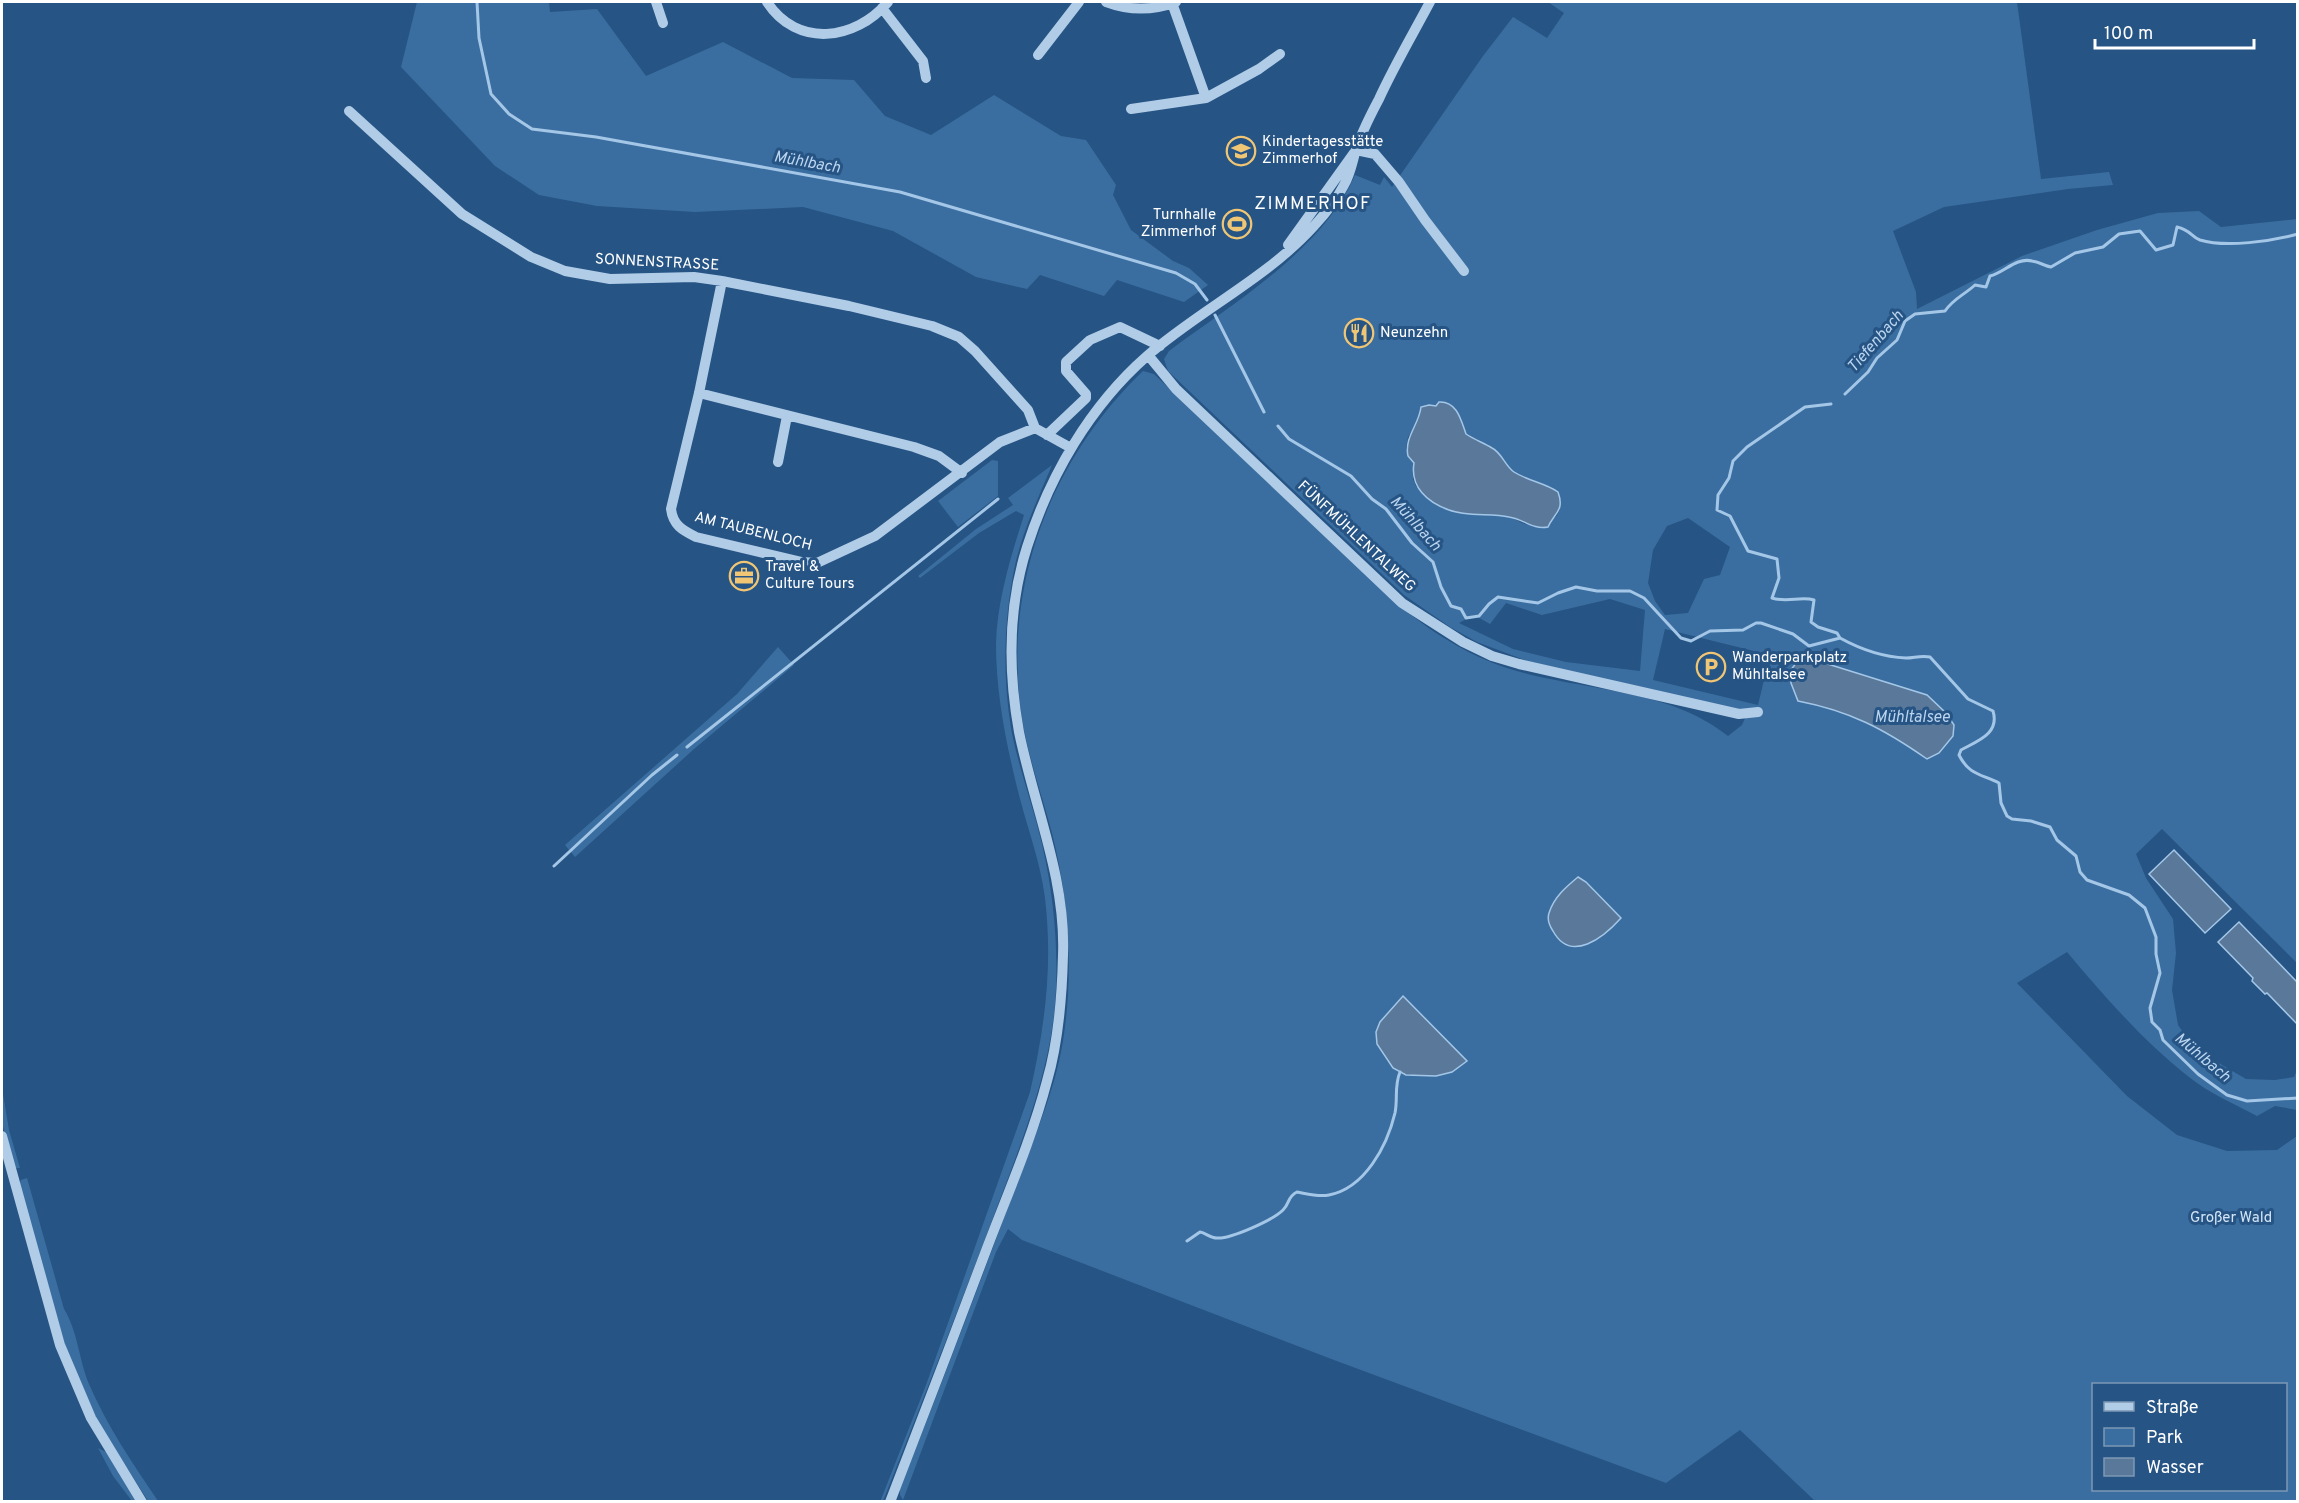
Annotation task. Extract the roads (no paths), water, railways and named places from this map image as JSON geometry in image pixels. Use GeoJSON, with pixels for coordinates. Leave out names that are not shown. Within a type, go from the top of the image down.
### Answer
{"type":"FeatureCollection","features":[{"type":"Feature","properties":{"kind":"street"},"geometry":{"type":"LineString","coordinates":[[656,2],[663,23]]}},
{"type":"Feature","properties":{"kind":"street"},"geometry":{"type":"LineString","coordinates":[[767,2],[787,23],[818,34],[838,33],[851,29],[865,22],[885,5],[923,61],[926,78]]}},
{"type":"Feature","properties":{"kind":"street"},"geometry":{"type":"LineString","coordinates":[[1038,55],[1079,2]]}},
{"type":"Feature","properties":{"kind":"street"},"geometry":{"type":"LineString","coordinates":[[1106,2],[1132,9],[1147,9],[1174,2],[1206,98]]}},
{"type":"Feature","properties":{"kind":"street"},"geometry":{"type":"LineString","coordinates":[[890,1502],[1023,1152],[1048,1079],[1060,1015],[1064,950],[1059,894],[1048,840],[1020,734],[1013,686],[1011,634],[1026,551],[1036,522],[1071,448],[1119,383],[1148,355],[1295,246],[1324,214],[1344,186],[1351,171],[1356,150],[1379,98],[1430,2]]}},
{"type":"Feature","properties":{"kind":"street"},"geometry":{"type":"LineString","coordinates":[[1131,109],[1206,98],[1259,69],[1280,54]]}},
{"type":"Feature","properties":{"kind":"street","name":"SONNENSTRASSE"},"geometry":{"type":"LineString","coordinates":[[349,111],[462,214],[531,257],[565,271],[610,279],[694,277],[722,281],[932,326],[958,337],[975,351],[1028,410],[1035,428]]}},
{"type":"Feature","properties":{"kind":"street"},"geometry":{"type":"LineString","coordinates":[[1356,150],[1375,154],[1399,182],[1464,271]]}},
{"type":"Feature","properties":{"kind":"street","name":"AM TAUBENLOCH"},"geometry":{"type":"LineString","coordinates":[[722,281],[699,393],[671,509],[672,520],[683,530],[696,537],[801,562],[817,563],[875,536],[962,473],[1000,442],[1035,428]]}},
{"type":"Feature","properties":{"kind":"street"},"geometry":{"type":"LineString","coordinates":[[1047,435],[1086,398],[1086,394],[1066,371],[1066,362],[1090,340],[1120,327],[1160,346]]}},
{"type":"Feature","properties":{"kind":"street","name":"FÜNFMÜHLENTALWEG"},"geometry":{"type":"LineString","coordinates":[[1148,355],[1176,388],[1402,603],[1463,642],[1492,656],[1573,677],[1739,714],[1758,712]]}},
{"type":"Feature","properties":{"kind":"street"},"geometry":{"type":"LineString","coordinates":[[699,393],[914,447],[939,456],[962,473]]}},
{"type":"Feature","properties":{"kind":"street"},"geometry":{"type":"LineString","coordinates":[[778,462],[787,416]]}},
{"type":"Feature","properties":{"kind":"street"},"geometry":{"type":"LineString","coordinates":[[1035,428],[1071,448]]}},
{"type":"Feature","properties":{"kind":"street"},"geometry":{"type":"LineString","coordinates":[[2,1136],[60,1345],[91,1418],[142,1502]]}},
{"type":"Feature","properties":{"kind":"water"},"geometry":{"type":"Polygon","coordinates":[[[1439,402],[1454,408],[1466,434],[1495,450],[1514,472],[1558,492],[1559,508],[1548,527],[1537,527],[1502,516],[1456,512],[1441,507],[1427,498],[1415,479],[1414,463],[1408,456],[1407,449],[1421,407],[1436,406],[1439,402]]]}},
{"type":"Feature","properties":{"kind":"water","name":"Mühltalsee"},"geometry":{"type":"Polygon","coordinates":[[[1800,658],[1815,660],[1927,695],[1946,713],[1954,725],[1953,736],[1939,753],[1927,759],[1866,722],[1834,710],[1798,701],[1791,683],[1790,671],[1800,658]]]}},
{"type":"Feature","properties":{"kind":"water"},"geometry":{"type":"Polygon","coordinates":[[[2174,850],[2231,909],[2205,933],[2149,874],[2174,850]]]}},
{"type":"Feature","properties":{"kind":"water"},"geometry":{"type":"Polygon","coordinates":[[[1578,877],[1586,882],[1621,918],[1597,939],[1587,944],[1569,946],[1560,941],[1550,926],[1548,918],[1557,897],[1578,877]]]}},
{"type":"Feature","properties":{"kind":"water"},"geometry":{"type":"Polygon","coordinates":[[[2239,922],[2297,982],[2297,1024],[2252,981],[2253,978],[2218,942],[2239,922]]]}},
{"type":"Feature","properties":{"kind":"water"},"geometry":{"type":"Polygon","coordinates":[[[1403,996],[1467,1061],[1452,1072],[1436,1076],[1406,1075],[1393,1068],[1377,1044],[1376,1032],[1380,1022],[1403,996]]]}},
{"type":"Feature","properties":{"kind":"waterway","name":"Mühlbach"},"geometry":{"type":"LineString","coordinates":[[477,2],[479,38],[491,94],[509,114],[532,129],[596,137],[900,192],[1176,273],[1195,284],[1207,300]]}},
{"type":"Feature","properties":{"kind":"waterway","name":"Tiefenbach"},"geometry":{"type":"LineString","coordinates":[[1845,394],[1868,372],[1877,358],[1897,340],[1905,321],[1915,314],[1945,311],[1975,285],[1986,287],[1990,276],[2015,263],[2026,260],[2051,267],[2075,253],[2103,247],[2119,234],[2140,231],[2156,250],[2173,245],[2177,227],[2200,240],[2223,243],[2262,241],[2298,234]]}},
{"type":"Feature","properties":{"kind":"waterway","name":"Mühlbach"},"geometry":{"type":"LineString","coordinates":[[1215,315],[1264,412]]}},
{"type":"Feature","properties":{"kind":"waterway","name":"Tiefenbach"},"geometry":{"type":"LineString","coordinates":[[1831,404],[1805,407],[1747,447],[1733,461],[1729,478],[1718,495],[1717,510],[1730,516],[1748,551],[1777,559],[1779,578],[1772,598],[1814,600],[1811,622],[1818,627],[1837,633],[1840,638]]}},
{"type":"Feature","properties":{"kind":"waterway","name":"Mühlbach"},"geometry":{"type":"LineString","coordinates":[[1278,426],[1289,439],[1351,476],[1372,499],[1386,509],[1412,543],[1433,562],[1441,587],[1451,606],[1461,609],[1466,618],[1479,616],[1498,597],[1538,603],[1576,587],[1597,591],[1630,591],[1644,598],[1681,638],[1691,641],[1710,631],[1743,630],[1756,623],[1761,623],[1793,634],[1809,646],[1840,638],[1864,649],[1889,656],[1930,657],[1968,699],[1993,711],[1993,726],[1990,731],[1980,740],[1961,750],[1959,755],[1971,770],[1999,783],[2001,803],[2007,816],[2050,827],[2057,840],[2076,856],[2080,872],[2087,880],[2129,895],[2145,908],[2156,937],[2156,954],[2160,973],[2150,1008],[2152,1022],[2160,1030],[2163,1040],[2198,1074],[2227,1095],[2247,1101],[2298,1098]]}},
{"type":"Feature","properties":{"kind":"waterway"},"geometry":{"type":"LineString","coordinates":[[687,747],[998,499]]}},
{"type":"Feature","properties":{"kind":"waterway"},"geometry":{"type":"LineString","coordinates":[[554,866],[652,775],[677,755]]}},
{"type":"Feature","properties":{"kind":"waterway"},"geometry":{"type":"LineString","coordinates":[[1187,1241],[1200,1232],[1217,1238],[1252,1228],[1278,1214],[1297,1192],[1329,1195],[1353,1184],[1364,1175],[1386,1139],[1395,1113],[1400,1072]]}},
{"type":"Feature","properties":{"kind":"place","name":"Kindertagesstätte Zimmerhof"},"geometry":{"type":"Point","coordinates":[1241,151]}},
{"type":"Feature","properties":{"kind":"place","name":"Turnhalle Zimmerhof"},"geometry":{"type":"Point","coordinates":[1237,224]}},
{"type":"Feature","properties":{"kind":"place","name":"Neunzehn"},"geometry":{"type":"Point","coordinates":[1359,333]}},
{"type":"Feature","properties":{"kind":"place","name":"Travel & Culture Tours"},"geometry":{"type":"Point","coordinates":[744,576]}},
{"type":"Feature","properties":{"kind":"place","name":"Wanderparkplatz Mühltalsee"},"geometry":{"type":"Point","coordinates":[1711,667]}},
{"type":"Feature","properties":{"kind":"district","name":"ZIMMERHOF"},"geometry":{"type":"Point","coordinates":[1313,204]}},
{"type":"Feature","properties":{"kind":"park label","name":"Großer Wald"},"geometry":{"type":"Point","coordinates":[2231,1218]}}]}
